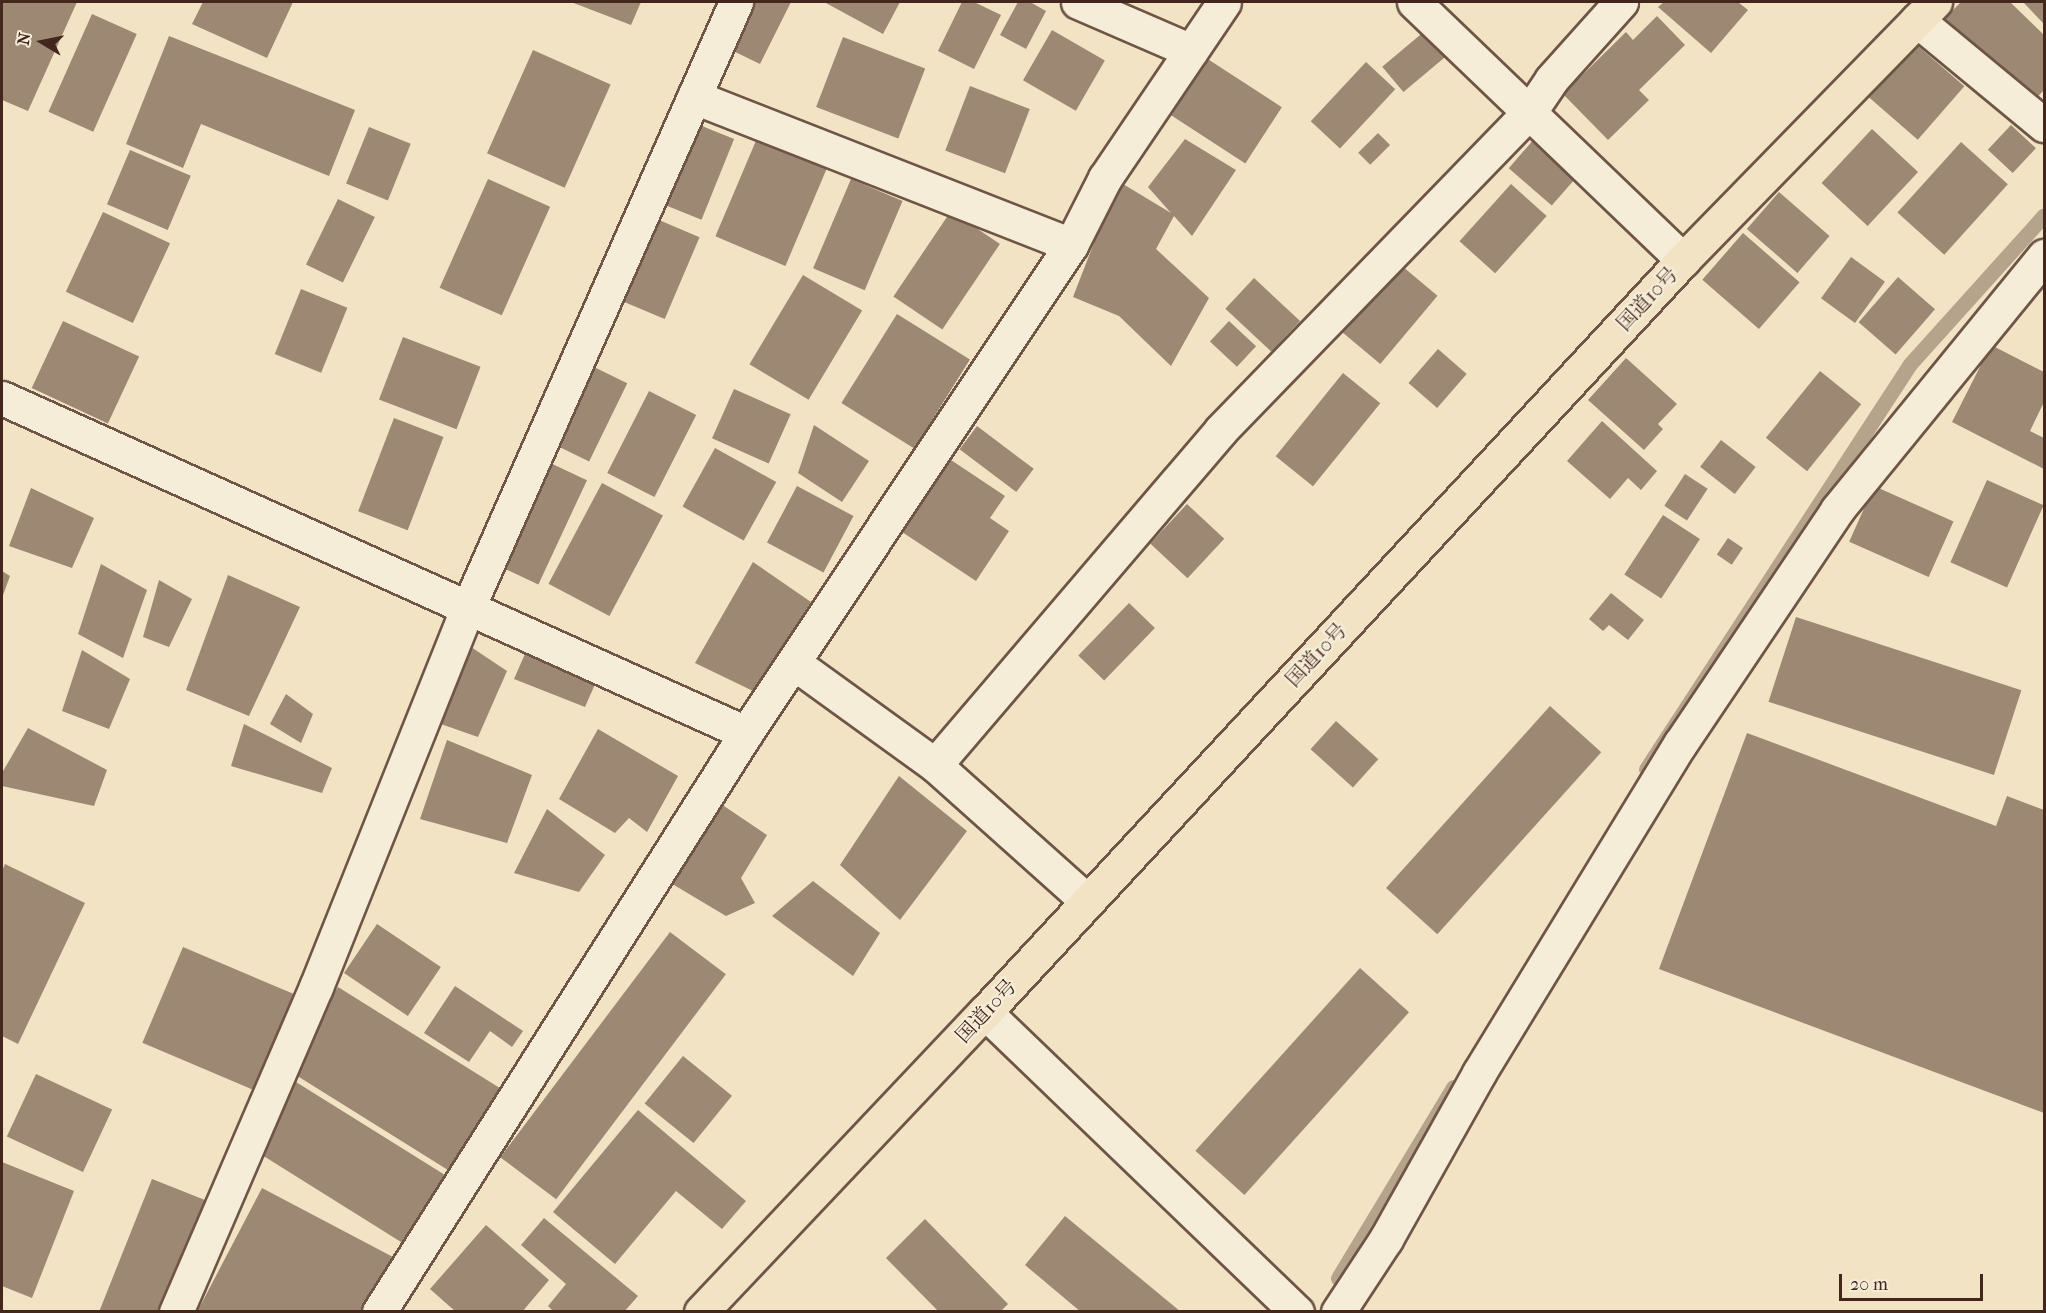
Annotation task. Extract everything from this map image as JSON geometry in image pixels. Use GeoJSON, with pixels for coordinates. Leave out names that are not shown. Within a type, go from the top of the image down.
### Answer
{"type":"FeatureCollection","features":[{"type":"Feature","properties":{"kind":"highway","name":"国道10号"},"geometry":{"type":"LineString","coordinates":[[701,1311],[985,1012],[1683,260],[1926,11]]}},
{"type":"Feature","properties":{"kind":"street"},"geometry":{"type":"LineString","coordinates":[[176,1311],[316,987],[467,610],[736,2]]}},
{"type":"Feature","properties":{"kind":"street"},"geometry":{"type":"LineString","coordinates":[[1078,2],[1191,51]]}},
{"type":"Feature","properties":{"kind":"street"},"geometry":{"type":"LineString","coordinates":[[379,1311],[746,734],[1071,245],[1105,178],[1224,2]]}},
{"type":"Feature","properties":{"kind":"street"},"geometry":{"type":"LineString","coordinates":[[1414,2],[1531,110],[1683,260]]}},
{"type":"Feature","properties":{"kind":"street"},"geometry":{"type":"LineString","coordinates":[[935,765],[1221,430],[1531,110],[1551,80],[1622,2]]}},
{"type":"Feature","properties":{"kind":"street"},"geometry":{"type":"LineString","coordinates":[[1926,11],[2044,125]]}},
{"type":"Feature","properties":{"kind":"street"},"geometry":{"type":"LineString","coordinates":[[694,97],[1071,245]]}},
{"type":"Feature","properties":{"kind":"street"},"geometry":{"type":"LineString","coordinates":[[1338,1311],[1386,1239],[1485,1063],[1700,714],[1837,510],[2044,256]]}},
{"type":"Feature","properties":{"kind":"street"},"geometry":{"type":"LineString","coordinates":[[2,398],[467,610],[746,734]]}},
{"type":"Feature","properties":{"kind":"street"},"geometry":{"type":"LineString","coordinates":[[794,663],[935,765],[1087,901]]}},
{"type":"Feature","properties":{"kind":"street"},"geometry":{"type":"LineString","coordinates":[[985,1012],[1297,1311]]}},
{"type":"Feature","properties":{"kind":"building"},"geometry":{"type":"Polygon","coordinates":[[[2,2],[77,2],[28,111],[2,100],[2,2]]]}},
{"type":"Feature","properties":{"kind":"building"},"geometry":{"type":"Polygon","coordinates":[[[203,2],[293,2],[267,58],[192,24],[203,2]]]}},
{"type":"Feature","properties":{"kind":"building"},"geometry":{"type":"Polygon","coordinates":[[[571,2],[641,2],[631,25],[571,2]]]}},
{"type":"Feature","properties":{"kind":"building"},"geometry":{"type":"Polygon","coordinates":[[[747,2],[791,2],[760,64],[725,47],[747,2]]]}},
{"type":"Feature","properties":{"kind":"building"},"geometry":{"type":"Polygon","coordinates":[[[824,2],[900,2],[883,34],[824,2]]]}},
{"type":"Feature","properties":{"kind":"building"},"geometry":{"type":"Polygon","coordinates":[[[962,2],[974,2],[1001,15],[974,69],[938,51],[962,2]]]}},
{"type":"Feature","properties":{"kind":"building"},"geometry":{"type":"Polygon","coordinates":[[[1018,2],[1030,2],[1046,11],[1026,49],[1000,35],[1018,2]]]}},
{"type":"Feature","properties":{"kind":"building"},"geometry":{"type":"Polygon","coordinates":[[[1664,2],[1738,2],[1748,10],[1711,53],[1658,7],[1664,2]]]}},
{"type":"Feature","properties":{"kind":"building"},"geometry":{"type":"Polygon","coordinates":[[[1961,2],[2010,2],[2044,35],[2044,90],[2031,104],[1944,19],[1961,2]]]}},
{"type":"Feature","properties":{"kind":"building"},"geometry":{"type":"Polygon","coordinates":[[[2023,2],[2044,2],[2044,24],[2023,2]]]}},
{"type":"Feature","properties":{"kind":"building"},"geometry":{"type":"Polygon","coordinates":[[[92,14],[137,34],[93,132],[48,112],[92,14]]]}},
{"type":"Feature","properties":{"kind":"building"},"geometry":{"type":"Polygon","coordinates":[[[1657,16],[1685,45],[1639,90],[1649,100],[1608,140],[1563,94],[1626,32],[1633,40],[1657,16]]]}},
{"type":"Feature","properties":{"kind":"building"},"geometry":{"type":"Polygon","coordinates":[[[1432,25],[1453,50],[1403,92],[1382,67],[1432,25]]]}},
{"type":"Feature","properties":{"kind":"building"},"geometry":{"type":"Polygon","coordinates":[[[1052,30],[1105,60],[1076,111],[1023,80],[1052,30]]]}},
{"type":"Feature","properties":{"kind":"building"},"geometry":{"type":"Polygon","coordinates":[[[169,36],[355,110],[329,176],[201,124],[183,168],[126,144],[169,36]]]}},
{"type":"Feature","properties":{"kind":"building"},"geometry":{"type":"Polygon","coordinates":[[[843,37],[925,69],[898,139],[816,107],[843,37]]]}},
{"type":"Feature","properties":{"kind":"building"},"geometry":{"type":"Polygon","coordinates":[[[1910,39],[1964,86],[1918,140],[1863,93],[1910,39]]]}},
{"type":"Feature","properties":{"kind":"building"},"geometry":{"type":"Polygon","coordinates":[[[533,50],[611,85],[565,188],[487,153],[533,50]]]}},
{"type":"Feature","properties":{"kind":"building"},"geometry":{"type":"Polygon","coordinates":[[[1203,56],[1282,107],[1245,163],[1167,112],[1203,56]]]}},
{"type":"Feature","properties":{"kind":"building"},"geometry":{"type":"Polygon","coordinates":[[[1366,62],[1395,89],[1340,149],[1311,121],[1366,62]]]}},
{"type":"Feature","properties":{"kind":"building"},"geometry":{"type":"Polygon","coordinates":[[[970,86],[1030,109],[1005,173],[945,150],[970,86]]]}},
{"type":"Feature","properties":{"kind":"building"},"geometry":{"type":"Polygon","coordinates":[[[697,124],[734,139],[701,220],[664,205],[697,124]]]}},
{"type":"Feature","properties":{"kind":"building"},"geometry":{"type":"Polygon","coordinates":[[[2011,125],[2036,148],[2013,173],[1988,150],[2011,125]]]}},
{"type":"Feature","properties":{"kind":"building"},"geometry":{"type":"Polygon","coordinates":[[[369,127],[411,144],[388,200],[346,184],[369,127]]]}},
{"type":"Feature","properties":{"kind":"building"},"geometry":{"type":"Polygon","coordinates":[[[1872,129],[1918,172],[1868,226],[1822,183],[1872,129]]]}},
{"type":"Feature","properties":{"kind":"building"},"geometry":{"type":"Polygon","coordinates":[[[1378,133],[1390,145],[1370,165],[1358,153],[1378,133]]]}},
{"type":"Feature","properties":{"kind":"building"},"geometry":{"type":"Polygon","coordinates":[[[758,136],[828,166],[785,266],[715,236],[758,136]]]}},
{"type":"Feature","properties":{"kind":"building"},"geometry":{"type":"Polygon","coordinates":[[[1535,138],[1578,175],[1552,206],[1509,168],[1535,138]]]}},
{"type":"Feature","properties":{"kind":"building"},"geometry":{"type":"Polygon","coordinates":[[[1185,139],[1236,170],[1192,236],[1174,216],[1156,249],[1209,298],[1171,366],[1119,316],[1073,297],[1118,181],[1171,213],[1148,187],[1185,139]]]}},
{"type":"Feature","properties":{"kind":"building"},"geometry":{"type":"Polygon","coordinates":[[[1961,142],[2008,184],[1944,255],[1897,213],[1961,142]]]}},
{"type":"Feature","properties":{"kind":"building"},"geometry":{"type":"Polygon","coordinates":[[[130,150],[191,176],[168,230],[107,204],[130,150]]]}},
{"type":"Feature","properties":{"kind":"building"},"geometry":{"type":"Polygon","coordinates":[[[488,179],[550,207],[502,315],[440,288],[488,179]]]}},
{"type":"Feature","properties":{"kind":"building"},"geometry":{"type":"Polygon","coordinates":[[[851,179],[903,201],[865,290],[813,268],[851,179]]]}},
{"type":"Feature","properties":{"kind":"building"},"geometry":{"type":"Polygon","coordinates":[[[1511,184],[1547,216],[1495,273],[1459,241],[1511,184]]]}},
{"type":"Feature","properties":{"kind":"building"},"geometry":{"type":"Polygon","coordinates":[[[1779,192],[1830,236],[1797,273],[1747,229],[1779,192]]]}},
{"type":"Feature","properties":{"kind":"building"},"geometry":{"type":"Polygon","coordinates":[[[338,199],[375,217],[343,283],[306,265],[338,199]]]}},
{"type":"Feature","properties":{"kind":"building"},"geometry":{"type":"Polygon","coordinates":[[[951,211],[1000,244],[942,329],[893,296],[951,211]]]}},
{"type":"Feature","properties":{"kind":"building"},"geometry":{"type":"Polygon","coordinates":[[[103,212],[170,243],[133,323],[66,292],[103,212]]]}},
{"type":"Feature","properties":{"kind":"building"},"geometry":{"type":"Polygon","coordinates":[[[659,220],[700,237],[665,319],[624,302],[659,220]]]}},
{"type":"Feature","properties":{"kind":"building"},"geometry":{"type":"Polygon","coordinates":[[[1743,233],[1800,282],[1759,329],[1702,280],[1743,233]]]}},
{"type":"Feature","properties":{"kind":"building"},"geometry":{"type":"Polygon","coordinates":[[[1390,256],[1437,296],[1380,364],[1333,324],[1390,256]]]}},
{"type":"Feature","properties":{"kind":"building"},"geometry":{"type":"Polygon","coordinates":[[[1851,257],[1885,282],[1855,323],[1821,298],[1851,257]]]}},
{"type":"Feature","properties":{"kind":"building"},"geometry":{"type":"Polygon","coordinates":[[[803,275],[862,311],[809,400],[749,364],[803,275]]]}},
{"type":"Feature","properties":{"kind":"building"},"geometry":{"type":"Polygon","coordinates":[[[1898,277],[1935,309],[1896,354],[1859,322],[1898,277]]]}},
{"type":"Feature","properties":{"kind":"building"},"geometry":{"type":"Polygon","coordinates":[[[1254,278],[1300,321],[1271,352],[1225,309],[1254,278]]]}},
{"type":"Feature","properties":{"kind":"building"},"geometry":{"type":"Polygon","coordinates":[[[301,289],[347,308],[321,373],[275,354],[301,289]]]}},
{"type":"Feature","properties":{"kind":"building"},"geometry":{"type":"Polygon","coordinates":[[[897,314],[970,360],[914,449],[841,403],[897,314]]]}},
{"type":"Feature","properties":{"kind":"building"},"geometry":{"type":"Polygon","coordinates":[[[63,321],[139,356],[108,424],[32,388],[63,321]]]}},
{"type":"Feature","properties":{"kind":"building"},"geometry":{"type":"Polygon","coordinates":[[[1229,321],[1256,346],[1237,367],[1210,341],[1229,321]]]}},
{"type":"Feature","properties":{"kind":"building"},"geometry":{"type":"Polygon","coordinates":[[[403,337],[480,367],[456,429],[379,400],[403,337]]]}},
{"type":"Feature","properties":{"kind":"building"},"geometry":{"type":"Polygon","coordinates":[[[1991,345],[2044,372],[2044,402],[2030,431],[2044,438],[2044,469],[1952,422],[1991,345]]]}},
{"type":"Feature","properties":{"kind":"building"},"geometry":{"type":"Polygon","coordinates":[[[1438,349],[1467,374],[1437,408],[1408,383],[1438,349]]]}},
{"type":"Feature","properties":{"kind":"building"},"geometry":{"type":"Polygon","coordinates":[[[1626,358],[1677,404],[1658,424],[1663,429],[1644,450],[1588,400],[1626,358]]]}},
{"type":"Feature","properties":{"kind":"building"},"geometry":{"type":"Polygon","coordinates":[[[594,367],[627,383],[589,461],[556,445],[594,367]]]}},
{"type":"Feature","properties":{"kind":"building"},"geometry":{"type":"Polygon","coordinates":[[[1820,371],[1861,404],[1807,471],[1766,438],[1820,371]]]}},
{"type":"Feature","properties":{"kind":"building"},"geometry":{"type":"Polygon","coordinates":[[[1343,373],[1380,403],[1313,486],[1276,456],[1343,373]]]}},
{"type":"Feature","properties":{"kind":"building"},"geometry":{"type":"Polygon","coordinates":[[[734,389],[791,414],[769,464],[712,438],[734,389]]]}},
{"type":"Feature","properties":{"kind":"building"},"geometry":{"type":"Polygon","coordinates":[[[649,391],[696,415],[654,497],[607,473],[649,391]]]}},
{"type":"Feature","properties":{"kind":"building"},"geometry":{"type":"Polygon","coordinates":[[[394,418],[443,437],[408,530],[358,511],[394,418]]]}},
{"type":"Feature","properties":{"kind":"building"},"geometry":{"type":"Polygon","coordinates":[[[1602,421],[1657,471],[1641,490],[1628,478],[1610,499],[1567,461],[1602,421]]]}},
{"type":"Feature","properties":{"kind":"building"},"geometry":{"type":"Polygon","coordinates":[[[814,425],[869,461],[842,502],[798,473],[814,425]]]}},
{"type":"Feature","properties":{"kind":"building"},"geometry":{"type":"Polygon","coordinates":[[[977,426],[1034,469],[1016,492],[960,449],[977,426]]]}},
{"type":"Feature","properties":{"kind":"building"},"geometry":{"type":"Polygon","coordinates":[[[1721,440],[1756,467],[1735,494],[1700,467],[1721,440]]]}},
{"type":"Feature","properties":{"kind":"building"},"geometry":{"type":"Polygon","coordinates":[[[715,448],[776,482],[744,541],[683,507],[715,448]]]}},
{"type":"Feature","properties":{"kind":"building"},"geometry":{"type":"Polygon","coordinates":[[[945,456],[1005,496],[990,518],[1009,531],[976,581],[896,528],[945,456]]]}},
{"type":"Feature","properties":{"kind":"building"},"geometry":{"type":"Polygon","coordinates":[[[548,462],[587,480],[538,584],[499,566],[548,462]]]}},
{"type":"Feature","properties":{"kind":"building"},"geometry":{"type":"Polygon","coordinates":[[[1685,474],[1708,489],[1687,521],[1664,506],[1685,474]]]}},
{"type":"Feature","properties":{"kind":"building"},"geometry":{"type":"Polygon","coordinates":[[[1987,480],[2044,505],[2007,587],[1950,562],[1987,480]]]}},
{"type":"Feature","properties":{"kind":"building"},"geometry":{"type":"Polygon","coordinates":[[[602,483],[663,515],[609,616],[548,584],[602,483]]]}},
{"type":"Feature","properties":{"kind":"building"},"geometry":{"type":"Polygon","coordinates":[[[797,486],[854,516],[823,573],[767,543],[797,486]]]}},
{"type":"Feature","properties":{"kind":"building"},"geometry":{"type":"Polygon","coordinates":[[[1874,486],[1953,521],[1929,577],[1849,542],[1874,486]]]}},
{"type":"Feature","properties":{"kind":"building"},"geometry":{"type":"Polygon","coordinates":[[[31,488],[94,518],[72,568],[9,546],[31,488]]]}},
{"type":"Feature","properties":{"kind":"building"},"geometry":{"type":"Polygon","coordinates":[[[1187,504],[1224,539],[1187,578],[1150,543],[1187,504]]]}},
{"type":"Feature","properties":{"kind":"building"},"geometry":{"type":"Polygon","coordinates":[[[1663,515],[1700,539],[1661,599],[1624,575],[1663,515]]]}},
{"type":"Feature","properties":{"kind":"building"},"geometry":{"type":"Polygon","coordinates":[[[1728,538],[1743,548],[1732,565],[1717,555],[1728,538]]]}},
{"type":"Feature","properties":{"kind":"building"},"geometry":{"type":"Polygon","coordinates":[[[753,562],[811,602],[753,691],[695,663],[753,562]]]}},
{"type":"Feature","properties":{"kind":"building"},"geometry":{"type":"Polygon","coordinates":[[[101,564],[147,590],[123,658],[78,634],[101,564]]]}},
{"type":"Feature","properties":{"kind":"building"},"geometry":{"type":"Polygon","coordinates":[[[2,571],[10,576],[2,598],[2,571]]]}},
{"type":"Feature","properties":{"kind":"building"},"geometry":{"type":"Polygon","coordinates":[[[228,575],[300,607],[249,716],[186,690],[228,575]]]}},
{"type":"Feature","properties":{"kind":"building"},"geometry":{"type":"Polygon","coordinates":[[[159,580],[192,599],[169,647],[143,637],[159,580]]]}},
{"type":"Feature","properties":{"kind":"building"},"geometry":{"type":"Polygon","coordinates":[[[1611,593],[1644,620],[1628,640],[1609,625],[1603,631],[1589,619],[1611,593]]]}},
{"type":"Feature","properties":{"kind":"building"},"geometry":{"type":"Polygon","coordinates":[[[1129,603],[1155,628],[1104,681],[1078,656],[1129,603]]]}},
{"type":"Feature","properties":{"kind":"building"},"geometry":{"type":"Polygon","coordinates":[[[1796,617],[2021,690],[1994,775],[1768,702],[1796,617]]]}},
{"type":"Feature","properties":{"kind":"building"},"geometry":{"type":"Polygon","coordinates":[[[465,643],[507,671],[478,737],[435,722],[465,643]]]}},
{"type":"Feature","properties":{"kind":"building"},"geometry":{"type":"Polygon","coordinates":[[[528,647],[596,682],[585,707],[514,679],[528,647]]]}},
{"type":"Feature","properties":{"kind":"building"},"geometry":{"type":"Polygon","coordinates":[[[82,650],[130,679],[109,729],[62,711],[82,650]]]}},
{"type":"Feature","properties":{"kind":"building"},"geometry":{"type":"Polygon","coordinates":[[[286,694],[313,714],[301,743],[270,724],[286,694]]]}},
{"type":"Feature","properties":{"kind":"building"},"geometry":{"type":"Polygon","coordinates":[[[1550,706],[1601,752],[1437,934],[1386,888],[1550,706]]]}},
{"type":"Feature","properties":{"kind":"building"},"geometry":{"type":"Polygon","coordinates":[[[1336,721],[1378,759],[1353,787],[1311,749],[1336,721]]]}},
{"type":"Feature","properties":{"kind":"building"},"geometry":{"type":"Polygon","coordinates":[[[244,724],[332,768],[322,793],[231,766],[244,724]]]}},
{"type":"Feature","properties":{"kind":"building"},"geometry":{"type":"Polygon","coordinates":[[[28,728],[107,770],[94,806],[2,786],[2,773],[28,728]]]}},
{"type":"Feature","properties":{"kind":"building"},"geometry":{"type":"Polygon","coordinates":[[[598,729],[678,776],[647,832],[629,818],[615,833],[559,799],[598,729]]]}},
{"type":"Feature","properties":{"kind":"building"},"geometry":{"type":"Polygon","coordinates":[[[1747,733],[1996,826],[2007,796],[2044,810],[2044,1113],[1659,969],[1747,733]]]}},
{"type":"Feature","properties":{"kind":"building"},"geometry":{"type":"Polygon","coordinates":[[[447,740],[532,775],[507,843],[420,819],[447,740]]]}},
{"type":"Feature","properties":{"kind":"building"},"geometry":{"type":"Polygon","coordinates":[[[899,776],[967,831],[900,920],[840,865],[899,776]]]}},
{"type":"Feature","properties":{"kind":"building"},"geometry":{"type":"Polygon","coordinates":[[[721,804],[767,835],[741,878],[755,903],[726,916],[669,882],[721,804]]]}},
{"type":"Feature","properties":{"kind":"building"},"geometry":{"type":"Polygon","coordinates":[[[547,809],[605,855],[579,892],[514,873],[547,809]]]}},
{"type":"Feature","properties":{"kind":"building"},"geometry":{"type":"Polygon","coordinates":[[[5,864],[85,903],[18,1044],[2,1036],[2,871],[5,864]]]}},
{"type":"Feature","properties":{"kind":"building"},"geometry":{"type":"Polygon","coordinates":[[[813,881],[880,933],[853,976],[772,916],[813,881]]]}},
{"type":"Feature","properties":{"kind":"building"},"geometry":{"type":"Polygon","coordinates":[[[377,924],[441,967],[408,1016],[344,973],[377,924]]]}},
{"type":"Feature","properties":{"kind":"building"},"geometry":{"type":"Polygon","coordinates":[[[670,932],[726,974],[556,1199],[500,1157],[670,932]]]}},
{"type":"Feature","properties":{"kind":"building"},"geometry":{"type":"Polygon","coordinates":[[[183,947],[298,996],[257,1092],[142,1043],[183,947]]]}},
{"type":"Feature","properties":{"kind":"building"},"geometry":{"type":"Polygon","coordinates":[[[1360,968],[1409,1012],[1244,1195],[1195,1151],[1360,968]]]}},
{"type":"Feature","properties":{"kind":"building"},"geometry":{"type":"Polygon","coordinates":[[[455,986],[523,1031],[512,1047],[490,1031],[469,1062],[424,1033],[455,986]]]}},
{"type":"Feature","properties":{"kind":"building"},"geometry":{"type":"Polygon","coordinates":[[[338,987],[503,1090],[452,1173],[287,1069],[338,987]]]}},
{"type":"Feature","properties":{"kind":"building"},"geometry":{"type":"Polygon","coordinates":[[[683,1056],[732,1096],[694,1143],[645,1103],[683,1056]]]}},
{"type":"Feature","properties":{"kind":"building"},"geometry":{"type":"Polygon","coordinates":[[[36,1074],[112,1109],[83,1172],[7,1137],[36,1074]]]}},
{"type":"Feature","properties":{"kind":"building"},"geometry":{"type":"Polygon","coordinates":[[[296,1082],[448,1177],[405,1245],[254,1150],[296,1082]]]}},
{"type":"Feature","properties":{"kind":"building"},"geometry":{"type":"Polygon","coordinates":[[[638,1110],[746,1201],[722,1229],[676,1191],[615,1264],[553,1212],[638,1110]]]}},
{"type":"Feature","properties":{"kind":"building"},"geometry":{"type":"Polygon","coordinates":[[[2,1162],[74,1191],[32,1298],[2,1286],[2,1162]]]}},
{"type":"Feature","properties":{"kind":"building"},"geometry":{"type":"Polygon","coordinates":[[[152,1179],[210,1202],[166,1312],[99,1312],[152,1179]]]}},
{"type":"Feature","properties":{"kind":"building"},"geometry":{"type":"Polygon","coordinates":[[[262,1188],[393,1257],[361,1312],[197,1312],[262,1188]]]}},
{"type":"Feature","properties":{"kind":"building"},"geometry":{"type":"Polygon","coordinates":[[[1065,1216],[1181,1312],[1081,1312],[1025,1265],[1065,1216]]]}},
{"type":"Feature","properties":{"kind":"building"},"geometry":{"type":"Polygon","coordinates":[[[544,1218],[638,1296],[624,1312],[554,1312],[548,1306],[566,1284],[521,1245],[544,1218]]]}},
{"type":"Feature","properties":{"kind":"building"},"geometry":{"type":"Polygon","coordinates":[[[925,1219],[1008,1304],[1000,1312],[939,1312],[886,1258],[925,1219]]]}},
{"type":"Feature","properties":{"kind":"building"},"geometry":{"type":"Polygon","coordinates":[[[486,1225],[549,1280],[522,1312],[456,1312],[430,1289],[486,1225]]]}},
{"type":"Feature","properties":{"kind":"waterway"},"geometry":{"type":"LineString","coordinates":[[1646,769],[1910,364],[2044,215]]}},
{"type":"Feature","properties":{"kind":"waterway"},"geometry":{"type":"LineString","coordinates":[[1338,1278],[1453,1087]]}}]}
